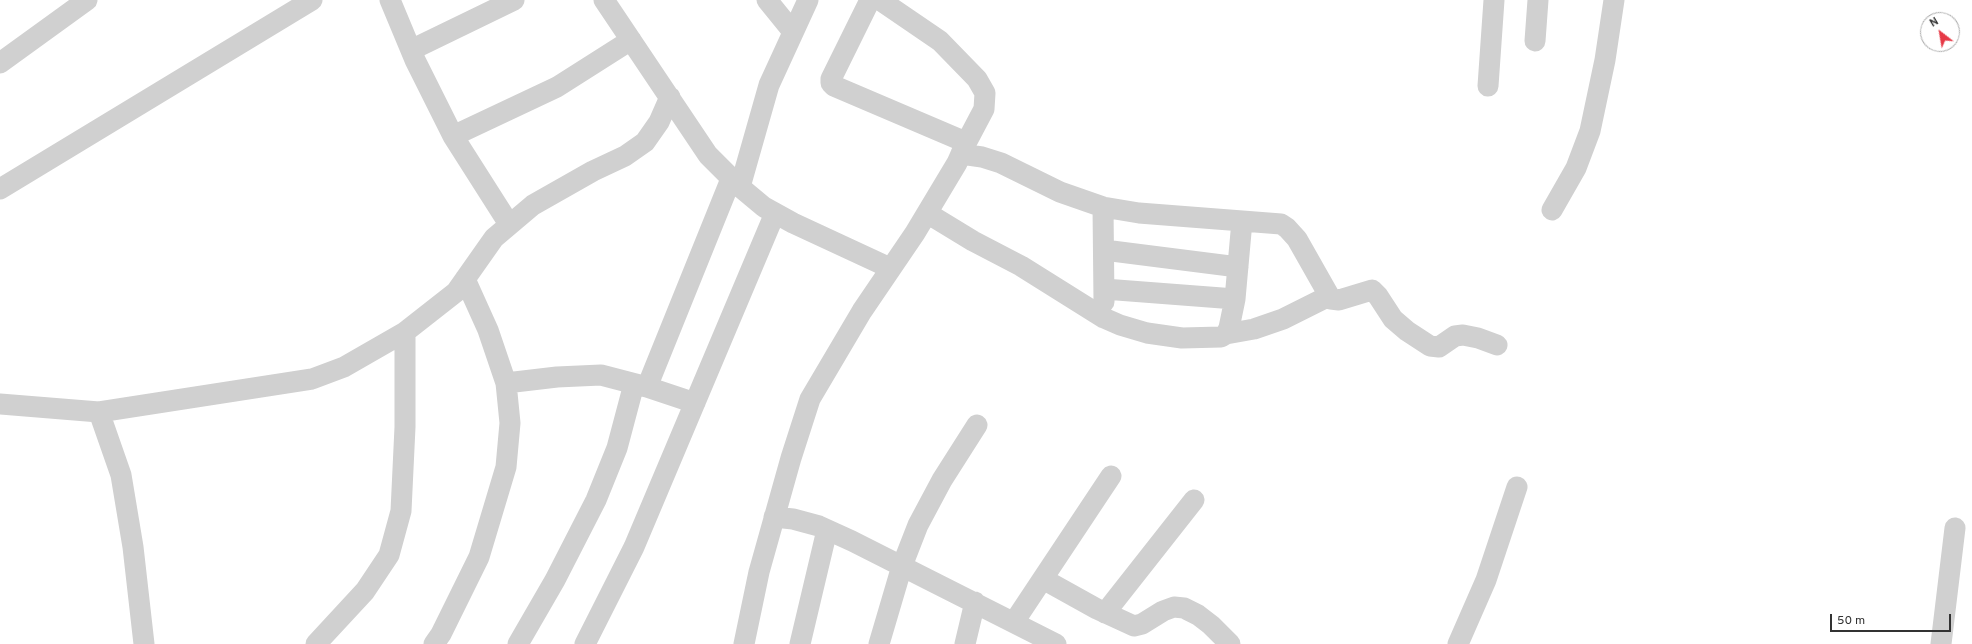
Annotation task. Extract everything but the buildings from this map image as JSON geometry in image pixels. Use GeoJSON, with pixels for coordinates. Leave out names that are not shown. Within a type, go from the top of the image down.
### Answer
{"type":"FeatureCollection","features":[{"type":"Feature","properties":{"kind":"street"},"geometry":{"type":"LineString","coordinates":[[0,63],[87,0]]}},
{"type":"Feature","properties":{"kind":"street"},"geometry":{"type":"LineString","coordinates":[[0,189],[312,0]]}},
{"type":"Feature","properties":{"kind":"street"},"geometry":{"type":"LineString","coordinates":[[390,0],[411,50],[453,136],[509,224]]}},
{"type":"Feature","properties":{"kind":"street"},"geometry":{"type":"LineString","coordinates":[[411,50],[514,0]]}},
{"type":"Feature","properties":{"kind":"street"},"geometry":{"type":"LineString","coordinates":[[604,0],[708,155],[736,183],[764,207],[793,223],[890,268]]}},
{"type":"Feature","properties":{"kind":"street"},"geometry":{"type":"LineString","coordinates":[[767,0],[794,32]]}},
{"type":"Feature","properties":{"kind":"street"},"geometry":{"type":"LineString","coordinates":[[518,644],[555,580],[596,500],[640,385],[736,183],[769,85],[808,0]]}},
{"type":"Feature","properties":{"kind":"street"},"geometry":{"type":"LineString","coordinates":[[870,0],[831,79],[831,82],[834,86],[963,141],[963,150]]}},
{"type":"Feature","properties":{"kind":"street"},"geometry":{"type":"LineString","coordinates":[[744,644],[759,572],[793,451],[810,399],[834,357],[890,268],[927,213],[963,150],[984,109],[985,93],[977,79],[940,41],[880,0]]}},
{"type":"Feature","properties":{"kind":"street"},"geometry":{"type":"LineString","coordinates":[[1488,86],[1494,0]]}},
{"type":"Feature","properties":{"kind":"street"},"geometry":{"type":"LineString","coordinates":[[1535,41],[1538,0]]}},
{"type":"Feature","properties":{"kind":"street"},"geometry":{"type":"LineString","coordinates":[[1552,210],[1576,168],[1590,131],[1605,60],[1614,0]]}},
{"type":"Feature","properties":{"kind":"street"},"geometry":{"type":"LineString","coordinates":[[453,136],[556,87],[631,40]]}},
{"type":"Feature","properties":{"kind":"street"},"geometry":{"type":"LineString","coordinates":[[0,404],[74,412],[99,412],[312,379],[344,367],[405,332],[456,292],[494,238],[533,205],[593,171],[624,156],[645,142],[659,122],[670,97]]}},
{"type":"Feature","properties":{"kind":"street"},"geometry":{"type":"LineString","coordinates":[[963,150],[1001,163],[1060,192],[1103,207],[1139,213],[1272,222],[1287,228],[1297,239],[1331,299],[1339,300],[1372,290],[1378,296],[1392,319],[1407,331],[1434,347],[1439,346],[1455,336],[1463,335],[1478,338],[1496,345]]}},
{"type":"Feature","properties":{"kind":"street"},"geometry":{"type":"LineString","coordinates":[[1103,207],[1104,318]]}},
{"type":"Feature","properties":{"kind":"street"},"geometry":{"type":"LineString","coordinates":[[585,644],[634,547],[775,213]]}},
{"type":"Feature","properties":{"kind":"street"},"geometry":{"type":"LineString","coordinates":[[927,213],[973,241],[1021,266],[1104,318],[1120,325],[1147,333],[1182,338],[1214,338],[1226,334],[1254,329],[1283,319],[1328,296]]}},
{"type":"Feature","properties":{"kind":"street"},"geometry":{"type":"LineString","coordinates":[[1226,334],[1232,318],[1235,299],[1242,221]]}},
{"type":"Feature","properties":{"kind":"street"},"geometry":{"type":"LineString","coordinates":[[1104,250],[1238,267]]}},
{"type":"Feature","properties":{"kind":"street"},"geometry":{"type":"LineString","coordinates":[[434,644],[442,634],[479,558],[506,467],[510,423],[506,383],[488,330],[466,279]]}},
{"type":"Feature","properties":{"kind":"street"},"geometry":{"type":"LineString","coordinates":[[1104,289],[1235,299]]}},
{"type":"Feature","properties":{"kind":"street"},"geometry":{"type":"LineString","coordinates":[[316,644],[365,591],[389,555],[400,511],[405,427],[405,332]]}},
{"type":"Feature","properties":{"kind":"street"},"geometry":{"type":"LineString","coordinates":[[506,383],[557,376],[601,375],[640,385],[695,403]]}},
{"type":"Feature","properties":{"kind":"street"},"geometry":{"type":"LineString","coordinates":[[99,412],[121,474],[133,547],[144,644]]}},
{"type":"Feature","properties":{"kind":"street"},"geometry":{"type":"LineString","coordinates":[[879,644],[902,566],[918,525],[977,425]]}},
{"type":"Feature","properties":{"kind":"street"},"geometry":{"type":"LineString","coordinates":[[1014,622],[1111,476]]}},
{"type":"Feature","properties":{"kind":"street"},"geometry":{"type":"LineString","coordinates":[[1458,644],[1486,580],[1517,487]]}},
{"type":"Feature","properties":{"kind":"street"},"geometry":{"type":"LineString","coordinates":[[1105,613],[1194,500]]}},
{"type":"Feature","properties":{"kind":"street"},"geometry":{"type":"LineString","coordinates":[[774,517],[794,519],[827,530],[975,602],[1053,643]]}},
{"type":"Feature","properties":{"kind":"street"},"geometry":{"type":"LineString","coordinates":[[1941,644],[1955,528]]}},
{"type":"Feature","properties":{"kind":"street"},"geometry":{"type":"LineString","coordinates":[[800,644],[827,530]]}},
{"type":"Feature","properties":{"kind":"street"},"geometry":{"type":"LineString","coordinates":[[1043,579],[1105,613],[1134,626],[1142,624],[1163,611],[1174,607],[1184,608],[1198,615],[1211,625],[1230,644]]}},
{"type":"Feature","properties":{"kind":"street"},"geometry":{"type":"LineString","coordinates":[[966,644],[975,602]]}}]}
